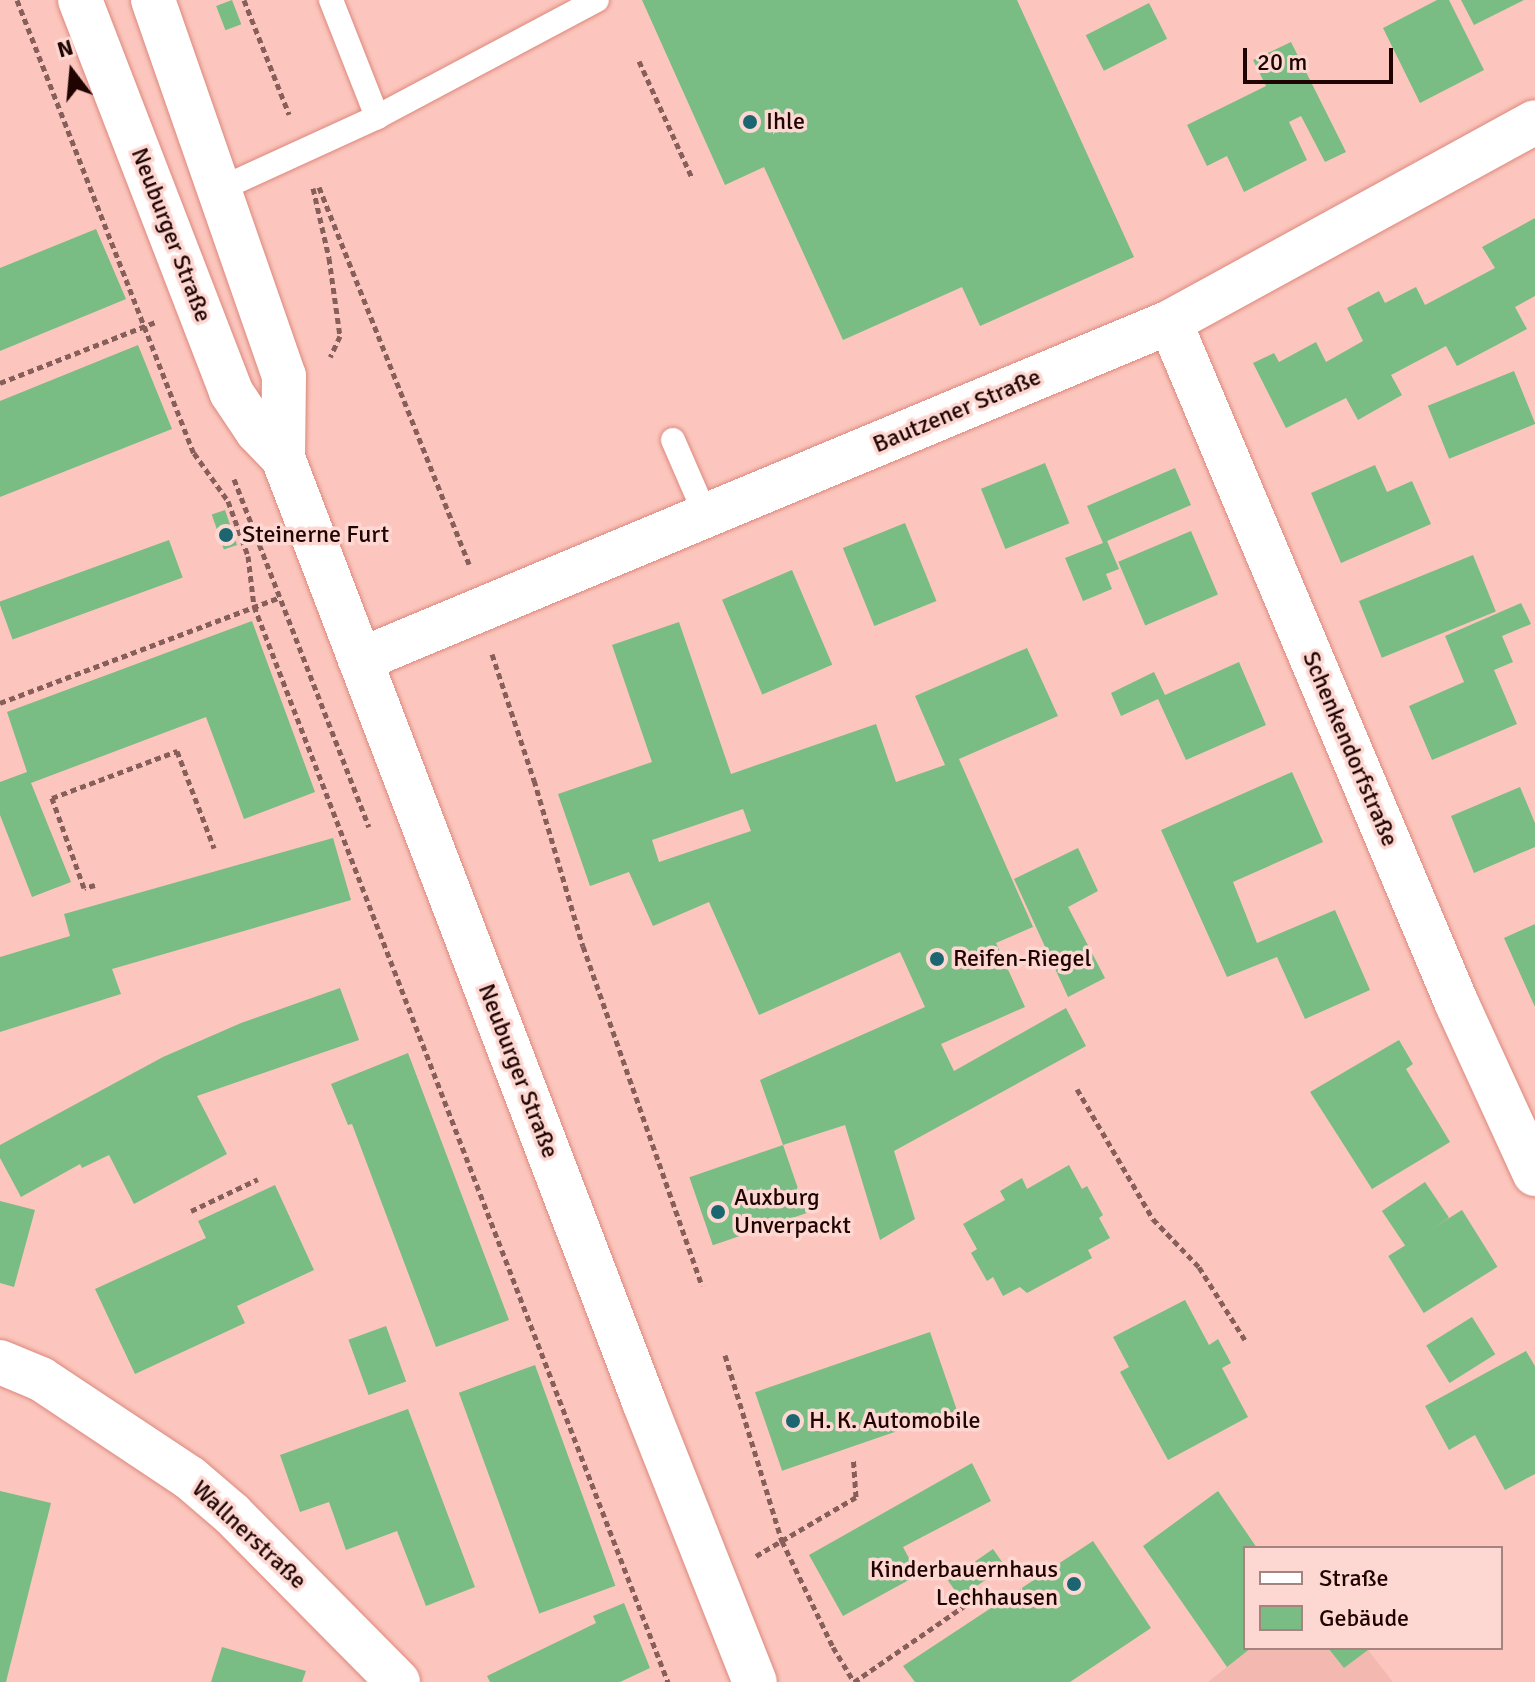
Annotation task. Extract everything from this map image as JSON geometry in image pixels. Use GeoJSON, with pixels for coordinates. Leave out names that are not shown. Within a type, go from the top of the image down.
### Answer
{"type":"FeatureCollection","features":[{"type":"Feature","properties":{"kind":"street","name":"Neuburger Straße"},"geometry":{"type":"LineString","coordinates":[[80,0],[231,392],[257,431],[283,458]]}},
{"type":"Feature","properties":{"kind":"street","name":"Neuburger Straße"},"geometry":{"type":"LineString","coordinates":[[153,0],[284,376],[283,458],[755,1682]]}},
{"type":"Feature","properties":{"kind":"street","name":"Bautzener Straße"},"geometry":{"type":"LineString","coordinates":[[360,660],[1170,322],[1535,122]]}},
{"type":"Feature","properties":{"kind":"street","name":"Schenkendorfstraße"},"geometry":{"type":"LineString","coordinates":[[1170,322],[1457,1004],[1535,1174]]}},
{"type":"Feature","properties":{"kind":"street","name":"Wallnerstraße"},"geometry":{"type":"LineString","coordinates":[[0,1362],[41,1379],[190,1478],[232,1514],[398,1682]]}},
{"type":"Feature","properties":{"kind":"lane"},"geometry":{"type":"LineString","coordinates":[[331,0],[377,117]]}},
{"type":"Feature","properties":{"kind":"lane"},"geometry":{"type":"LineString","coordinates":[[220,189],[377,117],[597,0]]}},
{"type":"Feature","properties":{"kind":"lane"},"geometry":{"type":"LineString","coordinates":[[673,440],[706,516]]}},
{"type":"Feature","properties":{"kind":"path"},"geometry":{"type":"LineString","coordinates":[[17,0],[194,453],[228,501],[248,556],[254,606],[668,1682]]}},
{"type":"Feature","properties":{"kind":"path"},"geometry":{"type":"LineString","coordinates":[[244,0],[471,567],[478,612],[534,780],[583,946],[702,1286]]}},
{"type":"Feature","properties":{"kind":"path"},"geometry":{"type":"LineString","coordinates":[[639,61],[692,178]]}},
{"type":"Feature","properties":{"kind":"path"},"geometry":{"type":"LineString","coordinates":[[304,152],[329,258],[340,336],[327,363]]}},
{"type":"Feature","properties":{"kind":"path"},"geometry":{"type":"LineString","coordinates":[[0,383],[198,308]]}},
{"type":"Feature","properties":{"kind":"path"},"geometry":{"type":"LineString","coordinates":[[0,703],[328,576]]}},
{"type":"Feature","properties":{"kind":"path"},"geometry":{"type":"LineString","coordinates":[[95,885],[84,888],[52,798],[177,751],[214,848]]}},
{"type":"Feature","properties":{"kind":"path"},"geometry":{"type":"LineString","coordinates":[[1077,1089],[1153,1219],[1199,1267],[1245,1340]]}},
{"type":"Feature","properties":{"kind":"path"},"geometry":{"type":"LineString","coordinates":[[191,1211],[258,1179]]}},
{"type":"Feature","properties":{"kind":"path"},"geometry":{"type":"LineString","coordinates":[[725,1355],[782,1541],[833,1647],[854,1682],[967,1604]]}},
{"type":"Feature","properties":{"kind":"path"},"geometry":{"type":"LineString","coordinates":[[713,1579],[856,1497],[853,1458]]}},
{"type":"Feature","properties":{"kind":"shaded area"},"geometry":{"type":"Polygon","coordinates":[[[1248,1650],[1330,1650],[1344,1668],[1368,1650],[1393,1682],[1208,1682],[1248,1650]]]}},
{"type":"Feature","properties":{"kind":"building"},"geometry":{"type":"Polygon","coordinates":[[[232,0],[241,24],[225,30],[216,6],[232,0]]]}},
{"type":"Feature","properties":{"kind":"building"},"geometry":{"type":"Polygon","coordinates":[[[642,0],[1017,0],[1134,257],[980,326],[962,287],[843,340],[764,167],[725,185],[642,0]]]}},
{"type":"Feature","properties":{"kind":"building"},"geometry":{"type":"Polygon","coordinates":[[[1437,0],[1449,0],[1484,70],[1420,103],[1383,28],[1437,0]]]}},
{"type":"Feature","properties":{"kind":"building"},"geometry":{"type":"Polygon","coordinates":[[[1461,0],[1524,0],[1474,25],[1461,0]]]}},
{"type":"Feature","properties":{"kind":"building"},"geometry":{"type":"Polygon","coordinates":[[[1149,3],[1167,39],[1104,71],[1086,35],[1149,3]]]}},
{"type":"Feature","properties":{"kind":"building"},"geometry":{"type":"Polygon","coordinates":[[[1291,42],[1346,152],[1325,162],[1301,116],[1289,122],[1307,160],[1244,192],[1227,156],[1207,166],[1187,125],[1266,86],[1253,60],[1291,42]]]}},
{"type":"Feature","properties":{"kind":"building"},"geometry":{"type":"Polygon","coordinates":[[[1535,218],[1535,296],[1515,307],[1527,329],[1457,366],[1446,346],[1391,375],[1402,395],[1358,420],[1346,398],[1286,428],[1253,363],[1274,353],[1279,362],[1316,342],[1326,362],[1363,341],[1347,308],[1379,291],[1385,303],[1416,287],[1425,305],[1495,268],[1482,247],[1535,218]]]}},
{"type":"Feature","properties":{"kind":"building"},"geometry":{"type":"Polygon","coordinates":[[[96,229],[126,299],[0,351],[0,268],[96,229]]]}},
{"type":"Feature","properties":{"kind":"building"},"geometry":{"type":"Polygon","coordinates":[[[138,345],[172,429],[0,497],[0,401],[138,345]]]}},
{"type":"Feature","properties":{"kind":"building"},"geometry":{"type":"Polygon","coordinates":[[[1514,371],[1535,424],[1449,459],[1428,406],[1514,371]]]}},
{"type":"Feature","properties":{"kind":"building"},"geometry":{"type":"Polygon","coordinates":[[[1045,463],[1069,523],[1005,549],[981,489],[1045,463]]]}},
{"type":"Feature","properties":{"kind":"building"},"geometry":{"type":"Polygon","coordinates":[[[1375,465],[1387,492],[1412,481],[1431,524],[1341,563],[1311,493],[1375,465]]]}},
{"type":"Feature","properties":{"kind":"building"},"geometry":{"type":"Polygon","coordinates":[[[1175,468],[1191,505],[1107,541],[1119,569],[1106,574],[1112,589],[1083,601],[1065,558],[1103,543],[1087,506],[1175,468]]]}},
{"type":"Feature","properties":{"kind":"building"},"geometry":{"type":"Polygon","coordinates":[[[225,510],[237,545],[224,550],[212,515],[225,510]]]}},
{"type":"Feature","properties":{"kind":"building"},"geometry":{"type":"Polygon","coordinates":[[[905,523],[936,601],[874,626],[843,548],[905,523]]]}},
{"type":"Feature","properties":{"kind":"building"},"geometry":{"type":"Polygon","coordinates":[[[1191,531],[1218,595],[1145,625],[1118,562],[1191,531]]]}},
{"type":"Feature","properties":{"kind":"building"},"geometry":{"type":"Polygon","coordinates":[[[169,540],[183,578],[13,639],[0,602],[169,540]]]}},
{"type":"Feature","properties":{"kind":"building"},"geometry":{"type":"Polygon","coordinates":[[[1473,555],[1496,612],[1382,658],[1359,601],[1473,555]]]}},
{"type":"Feature","properties":{"kind":"building"},"geometry":{"type":"Polygon","coordinates":[[[792,570],[832,665],[762,695],[722,600],[792,570]]]}},
{"type":"Feature","properties":{"kind":"building"},"geometry":{"type":"Polygon","coordinates":[[[1521,603],[1531,624],[1502,636],[1513,662],[1494,670],[1517,724],[1432,760],[1409,706],[1464,682],[1445,636],[1521,603]]]}},
{"type":"Feature","properties":{"kind":"building"},"geometry":{"type":"Polygon","coordinates":[[[252,621],[315,792],[244,819],[206,717],[31,783],[71,882],[32,897],[0,815],[0,782],[27,772],[7,712],[252,621]]]}},
{"type":"Feature","properties":{"kind":"building"},"geometry":{"type":"Polygon","coordinates":[[[679,622],[731,774],[876,724],[896,782],[945,765],[915,696],[1027,648],[1058,716],[959,759],[1033,927],[996,943],[1025,1007],[941,1044],[954,1071],[1066,1008],[1086,1046],[894,1151],[915,1219],[880,1240],[845,1125],[783,1145],[760,1080],[925,1007],[900,952],[759,1015],[709,902],[653,926],[629,872],[590,886],[558,794],[652,762],[612,645],[679,622]],[[743,809],[652,840],[659,862],[751,831],[743,809]]]}},
{"type":"Feature","properties":{"kind":"building"},"geometry":{"type":"Polygon","coordinates":[[[1239,662],[1266,725],[1186,760],[1158,699],[1121,716],[1111,693],[1154,672],[1165,695],[1239,662]]]}},
{"type":"Feature","properties":{"kind":"building"},"geometry":{"type":"Polygon","coordinates":[[[1292,772],[1323,842],[1233,882],[1257,943],[1335,910],[1370,990],[1305,1019],[1277,957],[1227,977],[1161,830],[1292,772]]]}},
{"type":"Feature","properties":{"kind":"building"},"geometry":{"type":"Polygon","coordinates":[[[1520,787],[1535,823],[1535,847],[1474,873],[1451,816],[1520,787]]]}},
{"type":"Feature","properties":{"kind":"building"},"geometry":{"type":"Polygon","coordinates":[[[333,838],[351,900],[112,969],[121,994],[0,1032],[0,957],[70,936],[64,914],[333,838]]]}},
{"type":"Feature","properties":{"kind":"building"},"geometry":{"type":"Polygon","coordinates":[[[1078,848],[1098,891],[1068,907],[1105,978],[1068,997],[1014,879],[1078,848]]]}},
{"type":"Feature","properties":{"kind":"building"},"geometry":{"type":"Polygon","coordinates":[[[1535,924],[1535,1007],[1504,938],[1535,924]]]}},
{"type":"Feature","properties":{"kind":"building"},"geometry":{"type":"Polygon","coordinates":[[[340,988],[359,1040],[197,1096],[227,1154],[134,1204],[109,1155],[82,1168],[80,1164],[21,1197],[0,1158],[0,1145],[163,1057],[241,1023],[340,988]]]}},
{"type":"Feature","properties":{"kind":"building"},"geometry":{"type":"Polygon","coordinates":[[[1399,1040],[1413,1064],[1406,1069],[1450,1142],[1372,1189],[1310,1092],[1399,1040]]]}},
{"type":"Feature","properties":{"kind":"building"},"geometry":{"type":"Polygon","coordinates":[[[408,1053],[509,1320],[436,1347],[352,1124],[348,1125],[331,1084],[408,1053]]]}},
{"type":"Feature","properties":{"kind":"building"},"geometry":{"type":"Polygon","coordinates":[[[783,1145],[806,1213],[713,1245],[689,1177],[783,1145]]]}},
{"type":"Feature","properties":{"kind":"building"},"geometry":{"type":"Polygon","coordinates":[[[1069,1165],[1082,1189],[1087,1186],[1103,1215],[1099,1218],[1110,1238],[1088,1250],[1092,1258],[1027,1293],[1020,1287],[1003,1296],[993,1277],[987,1281],[971,1253],[977,1249],[963,1224],[1005,1200],[1000,1191],[1022,1178],[1027,1189],[1069,1165]]]}},
{"type":"Feature","properties":{"kind":"building"},"geometry":{"type":"Polygon","coordinates":[[[1425,1182],[1449,1218],[1406,1247],[1382,1211],[1425,1182]]]}},
{"type":"Feature","properties":{"kind":"building"},"geometry":{"type":"Polygon","coordinates":[[[275,1185],[314,1270],[237,1306],[245,1323],[135,1374],[95,1289],[206,1238],[198,1221],[275,1185]]]}},
{"type":"Feature","properties":{"kind":"building"},"geometry":{"type":"Polygon","coordinates":[[[0,1201],[35,1210],[14,1287],[0,1283],[0,1201]]]}},
{"type":"Feature","properties":{"kind":"building"},"geometry":{"type":"Polygon","coordinates":[[[1462,1210],[1498,1267],[1424,1313],[1388,1256],[1462,1210]]]}},
{"type":"Feature","properties":{"kind":"building"},"geometry":{"type":"Polygon","coordinates":[[[1185,1300],[1209,1345],[1218,1339],[1231,1363],[1222,1368],[1248,1417],[1168,1460],[1120,1372],[1129,1367],[1113,1337],[1185,1300]]]}},
{"type":"Feature","properties":{"kind":"building"},"geometry":{"type":"Polygon","coordinates":[[[1472,1317],[1495,1354],[1450,1383],[1426,1346],[1472,1317]]]}},
{"type":"Feature","properties":{"kind":"building"},"geometry":{"type":"Polygon","coordinates":[[[386,1326],[406,1381],[369,1395],[348,1340],[386,1326]]]}},
{"type":"Feature","properties":{"kind":"building"},"geometry":{"type":"Polygon","coordinates":[[[930,1332],[957,1410],[782,1471],[755,1392],[930,1332]]]}},
{"type":"Feature","properties":{"kind":"building"},"geometry":{"type":"Polygon","coordinates":[[[1526,1351],[1535,1366],[1535,1474],[1505,1490],[1475,1435],[1449,1450],[1425,1406],[1526,1351]]]}},
{"type":"Feature","properties":{"kind":"building"},"geometry":{"type":"Polygon","coordinates":[[[535,1365],[615,1586],[539,1614],[459,1393],[535,1365]]]}},
{"type":"Feature","properties":{"kind":"building"},"geometry":{"type":"Polygon","coordinates":[[[408,1409],[475,1587],[426,1606],[397,1531],[346,1550],[329,1502],[300,1512],[280,1455],[408,1409]]]}},
{"type":"Feature","properties":{"kind":"building"},"geometry":{"type":"Polygon","coordinates":[[[972,1463],[991,1501],[903,1547],[918,1575],[843,1616],[809,1555],[972,1463]]]}},
{"type":"Feature","properties":{"kind":"building"},"geometry":{"type":"Polygon","coordinates":[[[0,1491],[51,1503],[6,1682],[0,1682],[0,1491]]]}},
{"type":"Feature","properties":{"kind":"building"},"geometry":{"type":"Polygon","coordinates":[[[1218,1491],[1256,1546],[1243,1546],[1243,1650],[1248,1650],[1227,1667],[1143,1546],[1218,1491]]]}},
{"type":"Feature","properties":{"kind":"building","name":"Kinderbauernhaus Lechhausen"},"geometry":{"type":"Polygon","coordinates":[[[1093,1541],[1151,1628],[1070,1682],[915,1682],[903,1666],[1093,1541]]]}},
{"type":"Feature","properties":{"kind":"building"},"geometry":{"type":"Polygon","coordinates":[[[993,1549],[1005,1566],[960,1598],[948,1581],[993,1549]]]}},
{"type":"Feature","properties":{"kind":"building"},"geometry":{"type":"Polygon","coordinates":[[[624,1603],[650,1668],[620,1682],[490,1682],[487,1676],[596,1623],[593,1616],[624,1603]]]}},
{"type":"Feature","properties":{"kind":"building"},"geometry":{"type":"Polygon","coordinates":[[[222,1647],[306,1671],[302,1682],[211,1682],[222,1647]]]}},
{"type":"Feature","properties":{"kind":"building"},"geometry":{"type":"Polygon","coordinates":[[[1330,1650],[1368,1650],[1344,1668],[1330,1650]]]}},
{"type":"Feature","properties":{"kind":"place","name":"Ihle"},"geometry":{"type":"Point","coordinates":[750,122]}},
{"type":"Feature","properties":{"kind":"place","name":"Steinerne Furt"},"geometry":{"type":"Point","coordinates":[226,535]}},
{"type":"Feature","properties":{"kind":"place","name":"Reifen-Riegel"},"geometry":{"type":"Point","coordinates":[937,959]}},
{"type":"Feature","properties":{"kind":"place","name":"Auxburg Unverpackt"},"geometry":{"type":"Point","coordinates":[718,1212]}},
{"type":"Feature","properties":{"kind":"place","name":"H. K. Automobile"},"geometry":{"type":"Point","coordinates":[793,1421]}},
{"type":"Feature","properties":{"kind":"place","name":"Kinderbauernhaus Lechhausen"},"geometry":{"type":"Point","coordinates":[1074,1584]}}]}
